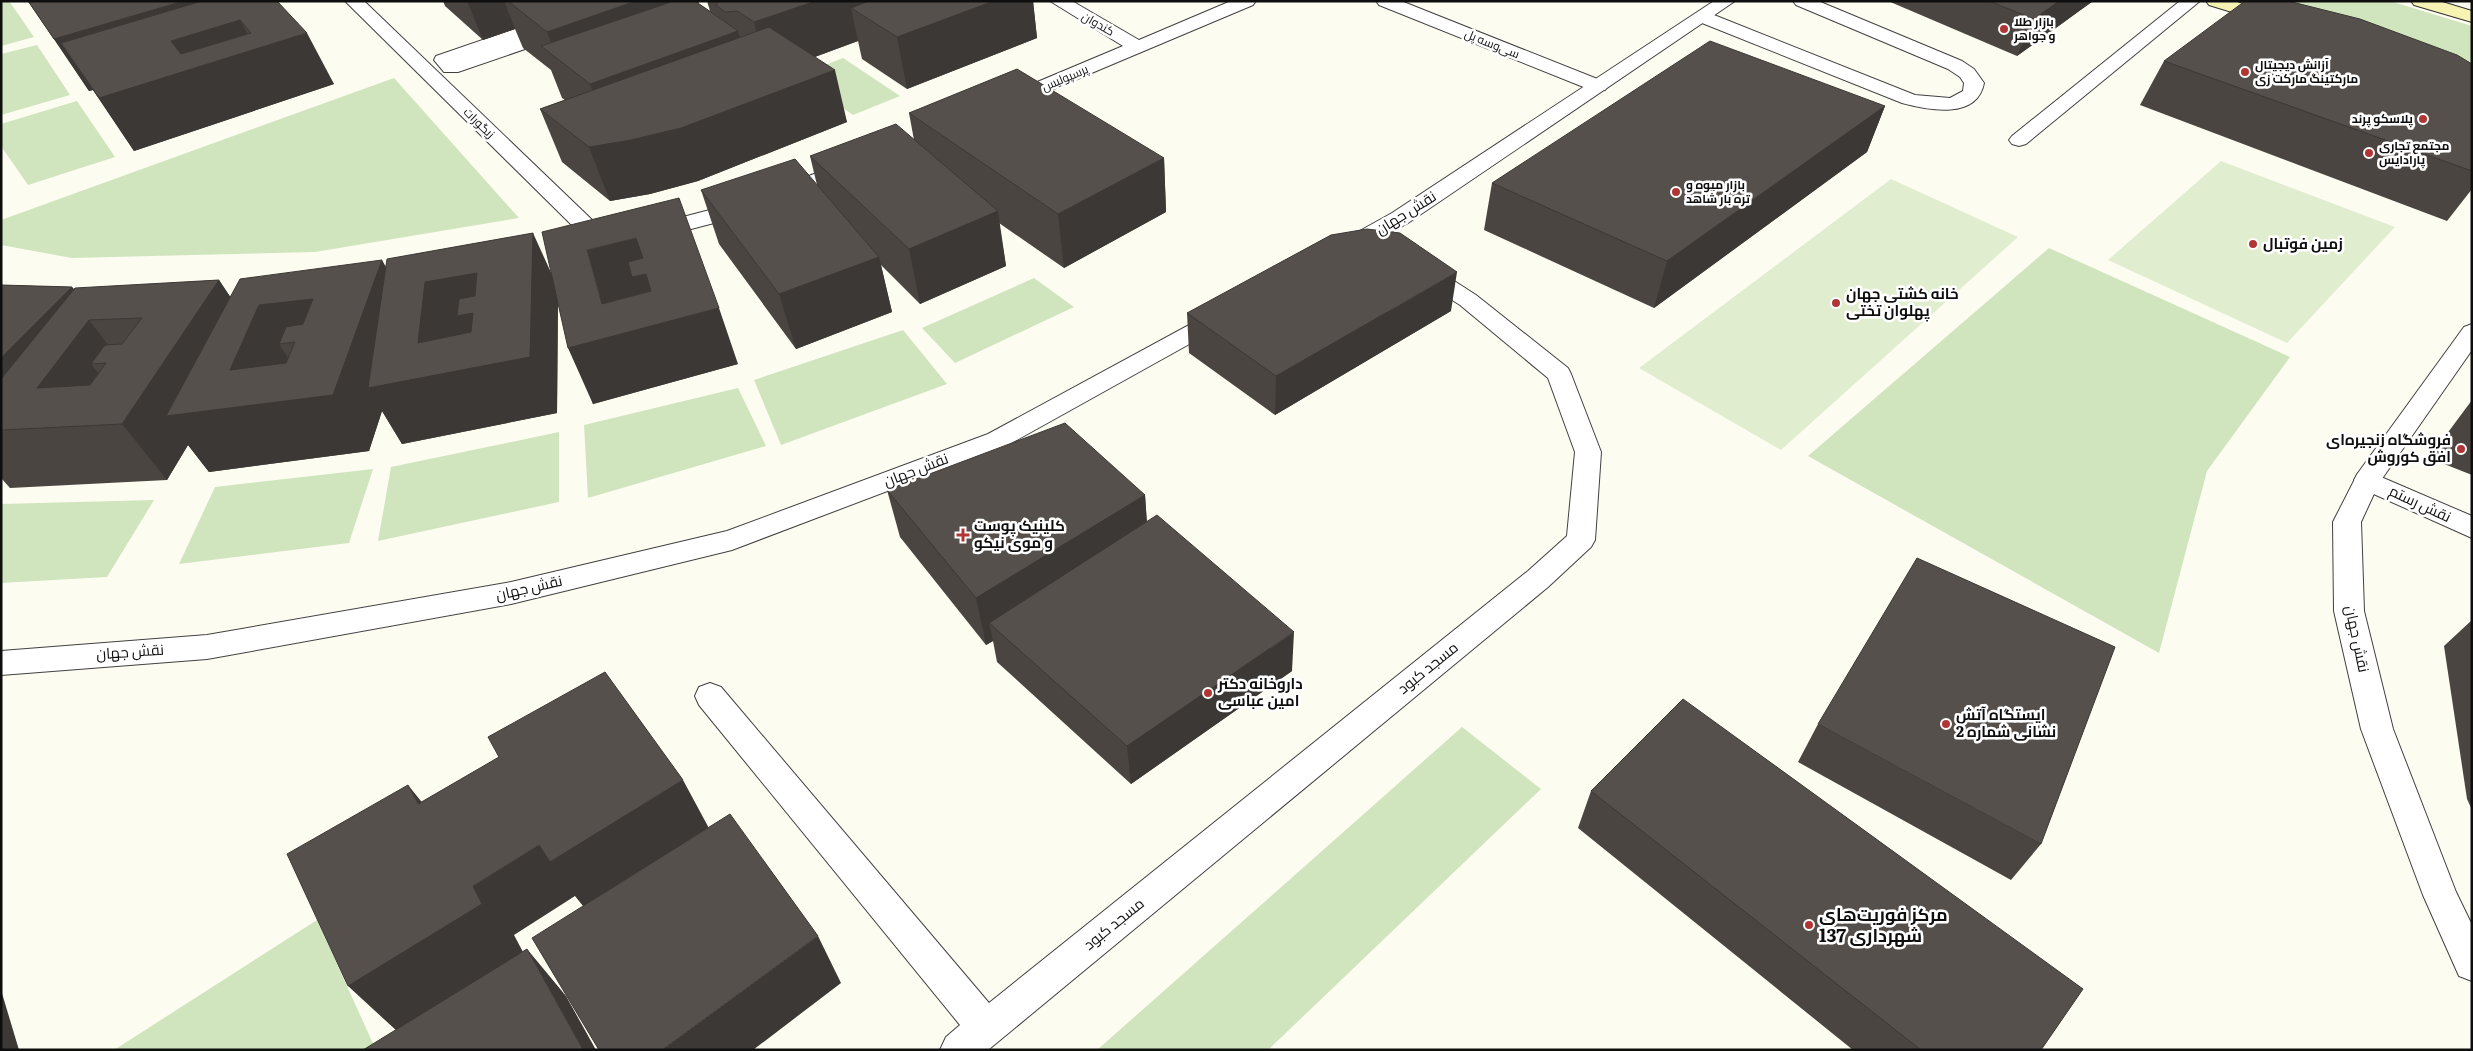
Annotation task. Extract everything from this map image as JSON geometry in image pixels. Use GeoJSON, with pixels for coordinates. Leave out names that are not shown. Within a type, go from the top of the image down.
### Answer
{"type":"FeatureCollection","features":[{"type":"Feature","properties":{"kind":"main road"},"geometry":{"type":"LineString","coordinates":[[2215,1],[2288,25]]}},
{"type":"Feature","properties":{"kind":"main road"},"geometry":{"type":"LineString","coordinates":[[2420,1],[2472,17]]}},
{"type":"Feature","properties":{"kind":"street","name":"زیگورات"},"geometry":{"type":"LineString","coordinates":[[354,1],[620,240]]}},
{"type":"Feature","properties":{"kind":"street"},"geometry":{"type":"LineString","coordinates":[[614,1],[443,60],[451,68],[634,4]]}},
{"type":"Feature","properties":{"kind":"street","name":"کندوان"},"geometry":{"type":"LineString","coordinates":[[1059,1],[1138,47]]}},
{"type":"Feature","properties":{"kind":"street","name":"پرسپولیس"},"geometry":{"type":"LineString","coordinates":[[996,107],[1247,1]]}},
{"type":"Feature","properties":{"kind":"street","name":"سی‌وسه پل"},"geometry":{"type":"LineString","coordinates":[[1385,1],[1598,86]]}},
{"type":"Feature","properties":{"kind":"street","name":"نقش جهان"},"geometry":{"type":"LineString","coordinates":[[1326,259],[1400,218],[1726,1]]}},
{"type":"Feature","properties":{"kind":"street"},"geometry":{"type":"LineString","coordinates":[[1702,17],[1909,99],[1932,104],[1950,103],[1965,99],[1972,94],[1974,83],[1966,73],[1955,65],[1802,1]]}},
{"type":"Feature","properties":{"kind":"street"},"geometry":{"type":"LineString","coordinates":[[2020,140],[2191,1]]}},
{"type":"Feature","properties":{"kind":"street"},"geometry":{"type":"LineString","coordinates":[[575,249],[620,240],[748,207],[871,158]]}},
{"type":"Feature","properties":{"kind":"street","name":"مسجد کبود"},"geometry":{"type":"LineString","coordinates":[[960,1050],[1538,579],[1581,540],[1588,452],[1559,374],[1468,300],[1370,236]]}},
{"type":"Feature","properties":{"kind":"street","name":"نقش جهان"},"geometry":{"type":"LineString","coordinates":[[1,663],[216,645],[512,594],[732,540],[997,440],[1240,307]]}},
{"type":"Feature","properties":{"kind":"street","name":"نقش جهان"},"geometry":{"type":"LineString","coordinates":[[2472,332],[2367,480],[2347,522],[2349,611],[2377,729],[2440,895],[2472,964]]}},
{"type":"Feature","properties":{"kind":"street","name":"نقش رستم"},"geometry":{"type":"LineString","coordinates":[[2367,480],[2472,528]]}},
{"type":"Feature","properties":{"kind":"street"},"geometry":{"type":"LineString","coordinates":[[710,696],[986,1028]]}},
{"type":"Feature","properties":{"kind":"green space"},"geometry":{"type":"Polygon","coordinates":[[[1,1],[9,1],[34,37],[1,46],[1,1]]]}},
{"type":"Feature","properties":{"kind":"green space"},"geometry":{"type":"Polygon","coordinates":[[[2273,1],[2390,1],[2472,26],[2472,65],[2273,1]]]}},
{"type":"Feature","properties":{"kind":"green space"},"geometry":{"type":"Polygon","coordinates":[[[37,45],[70,95],[1,115],[1,54],[37,45]]]}},
{"type":"Feature","properties":{"kind":"green space"},"geometry":{"type":"Polygon","coordinates":[[[843,58],[900,96],[853,115],[797,76],[843,58]]]}},
{"type":"Feature","properties":{"kind":"green space"},"geometry":{"type":"Polygon","coordinates":[[[394,78],[519,218],[315,252],[72,258],[1,245],[1,220],[394,78]]]}},
{"type":"Feature","properties":{"kind":"green space"},"geometry":{"type":"Polygon","coordinates":[[[77,101],[115,157],[28,185],[1,146],[1,124],[77,101]]]}},
{"type":"Feature","properties":{"kind":"green space","name":"زمین فوتبال"},"geometry":{"type":"Polygon","coordinates":[[[2221,161],[2395,227],[2287,343],[2108,260],[2221,161]]]}},
{"type":"Feature","properties":{"kind":"green space","name":"خانه کشتی جهان پهلوان تختی"},"geometry":{"type":"Polygon","coordinates":[[[1891,179],[2018,237],[1781,450],[1639,368],[1891,179]]]}},
{"type":"Feature","properties":{"kind":"green space"},"geometry":{"type":"Polygon","coordinates":[[[2049,248],[2290,357],[2207,471],[2159,653],[1808,456],[2049,248]]]}},
{"type":"Feature","properties":{"kind":"green space"},"geometry":{"type":"Polygon","coordinates":[[[1034,278],[1074,307],[955,363],[922,328],[1034,278]]]}},
{"type":"Feature","properties":{"kind":"green space"},"geometry":{"type":"Polygon","coordinates":[[[903,330],[947,384],[781,445],[754,380],[903,330]]]}},
{"type":"Feature","properties":{"kind":"green space"},"geometry":{"type":"Polygon","coordinates":[[[738,388],[766,446],[588,498],[584,425],[738,388]]]}},
{"type":"Feature","properties":{"kind":"green space"},"geometry":{"type":"Polygon","coordinates":[[[559,432],[559,502],[378,541],[391,467],[559,432]]]}},
{"type":"Feature","properties":{"kind":"green space"},"geometry":{"type":"Polygon","coordinates":[[[373,469],[349,543],[179,564],[215,487],[373,469]]]}},
{"type":"Feature","properties":{"kind":"green space"},"geometry":{"type":"Polygon","coordinates":[[[154,500],[107,577],[1,583],[1,504],[154,500]]]}},
{"type":"Feature","properties":{"kind":"green space"},"geometry":{"type":"Polygon","coordinates":[[[1462,727],[1541,789],[1268,1050],[1097,1050],[1462,727]]]}},
{"type":"Feature","properties":{"kind":"green space"},"geometry":{"type":"Polygon","coordinates":[[[317,920],[376,1050],[114,1050],[317,920]]]}},
{"type":"Feature","properties":{"kind":"building"},"geometry":{"type":"Polygon","coordinates":[[[28,1],[184,1],[54,39],[28,1]]]}},
{"type":"Feature","properties":{"kind":"building"},"geometry":{"type":"Polygon","coordinates":[[[202,1],[277,1],[307,33],[99,98],[61,43],[202,1]],[[240,20],[171,41],[181,54],[251,33],[240,20]]]}},
{"type":"Feature","properties":{"kind":"building"},"geometry":{"type":"Polygon","coordinates":[[[508,1],[636,1],[547,32],[508,1]]]}},
{"type":"Feature","properties":{"kind":"building"},"geometry":{"type":"Polygon","coordinates":[[[674,1],[695,1],[738,31],[590,84],[541,46],[674,1]]]}},
{"type":"Feature","properties":{"kind":"building"},"geometry":{"type":"Polygon","coordinates":[[[719,1],[816,1],[754,22],[737,11],[725,12],[716,5],[719,1]]]}},
{"type":"Feature","properties":{"kind":"building"},"geometry":{"type":"Polygon","coordinates":[[[869,1],[994,1],[897,37],[851,8],[869,1]]]}},
{"type":"Feature","properties":{"kind":"building"},"geometry":{"type":"Polygon","coordinates":[[[1989,1],[2059,1],[2034,19],[1989,1]]]}},
{"type":"Feature","properties":{"kind":"building"},"geometry":{"type":"Polygon","coordinates":[[[2245,1],[2288,1],[2360,19],[2457,55],[2472,64],[2472,171],[2164,61],[2245,1]]]}},
{"type":"Feature","properties":{"kind":"building"},"geometry":{"type":"Polygon","coordinates":[[[769,27],[835,70],[681,128],[631,140],[589,147],[540,109],[769,27]]]}},
{"type":"Feature","properties":{"kind":"building","name":"بازار میوه و تره بار شاهد"},"geometry":{"type":"Polygon","coordinates":[[[1710,41],[1885,106],[1667,261],[1492,183],[1710,41]]]}},
{"type":"Feature","properties":{"kind":"building"},"geometry":{"type":"Polygon","coordinates":[[[1017,69],[1164,158],[1058,214],[909,113],[1017,69]]]}},
{"type":"Feature","properties":{"kind":"building"},"geometry":{"type":"Polygon","coordinates":[[[896,124],[998,211],[909,249],[810,156],[896,124]]]}},
{"type":"Feature","properties":{"kind":"building"},"geometry":{"type":"Polygon","coordinates":[[[795,159],[879,257],[779,294],[701,190],[795,159]]]}},
{"type":"Feature","properties":{"kind":"building"},"geometry":{"type":"Polygon","coordinates":[[[679,198],[719,308],[568,348],[542,232],[679,198]],[[636,238],[587,250],[602,304],[651,291],[646,274],[632,277],[628,262],[643,258],[636,238]]]}},
{"type":"Feature","properties":{"kind":"building"},"geometry":{"type":"Polygon","coordinates":[[[1367,229],[1400,233],[1457,272],[1276,376],[1187,313],[1331,235],[1367,229]]]}},
{"type":"Feature","properties":{"kind":"building"},"geometry":{"type":"Polygon","coordinates":[[[533,233],[530,357],[368,388],[387,259],[533,233]],[[477,273],[425,282],[418,343],[471,332],[473,313],[457,316],[459,299],[475,296],[477,273]]]}},
{"type":"Feature","properties":{"kind":"building"},"geometry":{"type":"Polygon","coordinates":[[[382,260],[333,395],[166,416],[240,279],[382,260]],[[313,299],[259,305],[230,370],[286,363],[295,342],[279,344],[286,327],[303,324],[313,299]]]}},
{"type":"Feature","properties":{"kind":"building"},"geometry":{"type":"Polygon","coordinates":[[[219,280],[122,424],[1,430],[1,379],[75,288],[219,280]],[[142,318],[89,320],[37,388],[90,385],[106,363],[91,364],[105,345],[122,344],[142,318]]]}},
{"type":"Feature","properties":{"kind":"building"},"geometry":{"type":"Polygon","coordinates":[[[1,285],[72,287],[1,358],[1,285]]]}},
{"type":"Feature","properties":{"kind":"building"},"geometry":{"type":"Polygon","coordinates":[[[1065,423],[1145,495],[976,598],[887,490],[1065,423]]]}},
{"type":"Feature","properties":{"kind":"building"},"geometry":{"type":"Polygon","coordinates":[[[1157,515],[1294,632],[1127,746],[989,623],[1157,515]]]}},
{"type":"Feature","properties":{"kind":"building","name":"ایستگاه آتش نشانی شماره 2"},"geometry":{"type":"Polygon","coordinates":[[[1917,558],[2115,647],[2041,844],[1818,724],[1917,558]]]}},
{"type":"Feature","properties":{"kind":"building"},"geometry":{"type":"Polygon","coordinates":[[[605,672],[683,780],[550,862],[539,845],[473,886],[482,904],[348,986],[287,854],[408,785],[418,804],[499,757],[488,737],[605,672]]]}},
{"type":"Feature","properties":{"kind":"building","name":"مرکز فوریت‌های 137 شهرداری"},"geometry":{"type":"Polygon","coordinates":[[[1683,699],[2083,989],[2041,1050],[1921,1050],[1591,791],[1683,699]]]}},
{"type":"Feature","properties":{"kind":"building"},"geometry":{"type":"Polygon","coordinates":[[[730,814],[818,936],[662,1050],[599,1050],[532,938],[730,814]]]}},
{"type":"Feature","properties":{"kind":"building"},"geometry":{"type":"Polygon","coordinates":[[[527,949],[583,1050],[363,1050],[527,949]]]}},
{"type":"Feature","properties":{"kind":"place","name":"بازار طلا و جواهر"},"geometry":{"type":"Point","coordinates":[2004,29]}},
{"type":"Feature","properties":{"kind":"place","name":"آزانش دیجیتال مارکتینگ مارکت زی"},"geometry":{"type":"Point","coordinates":[2245,72]}},
{"type":"Feature","properties":{"kind":"place","name":"پلاسکو پرند"},"geometry":{"type":"Point","coordinates":[2423,119]}},
{"type":"Feature","properties":{"kind":"place","name":"مجتمع تجاری پارادایس"},"geometry":{"type":"Point","coordinates":[2369,153]}},
{"type":"Feature","properties":{"kind":"place","name":"بازار میوه و تره بار شاهد"},"geometry":{"type":"Point","coordinates":[1676,192]}},
{"type":"Feature","properties":{"kind":"place","name":"زمین فوتبال"},"geometry":{"type":"Point","coordinates":[2253,244]}},
{"type":"Feature","properties":{"kind":"place","name":"خانه کشتی جهان پهلوان تختی"},"geometry":{"type":"Point","coordinates":[1836,303]}},
{"type":"Feature","properties":{"kind":"place","name":"فروشگاه زنجیره‌ای افق کوروش"},"geometry":{"type":"Point","coordinates":[2461,449]}},
{"type":"Feature","properties":{"kind":"place","name":"کلینیک پوست و موی نیکو"},"geometry":{"type":"Point","coordinates":[963,535]}},
{"type":"Feature","properties":{"kind":"place","name":"داروخانه دکتر امین عباسی"},"geometry":{"type":"Point","coordinates":[1208,693]}},
{"type":"Feature","properties":{"kind":"place","name":"ایستگاه آتش نشانی شماره 2"},"geometry":{"type":"Point","coordinates":[1946,724]}},
{"type":"Feature","properties":{"kind":"place","name":"مرکز فوریت‌های 137 شهرداری"},"geometry":{"type":"Point","coordinates":[1809,925]}}]}
